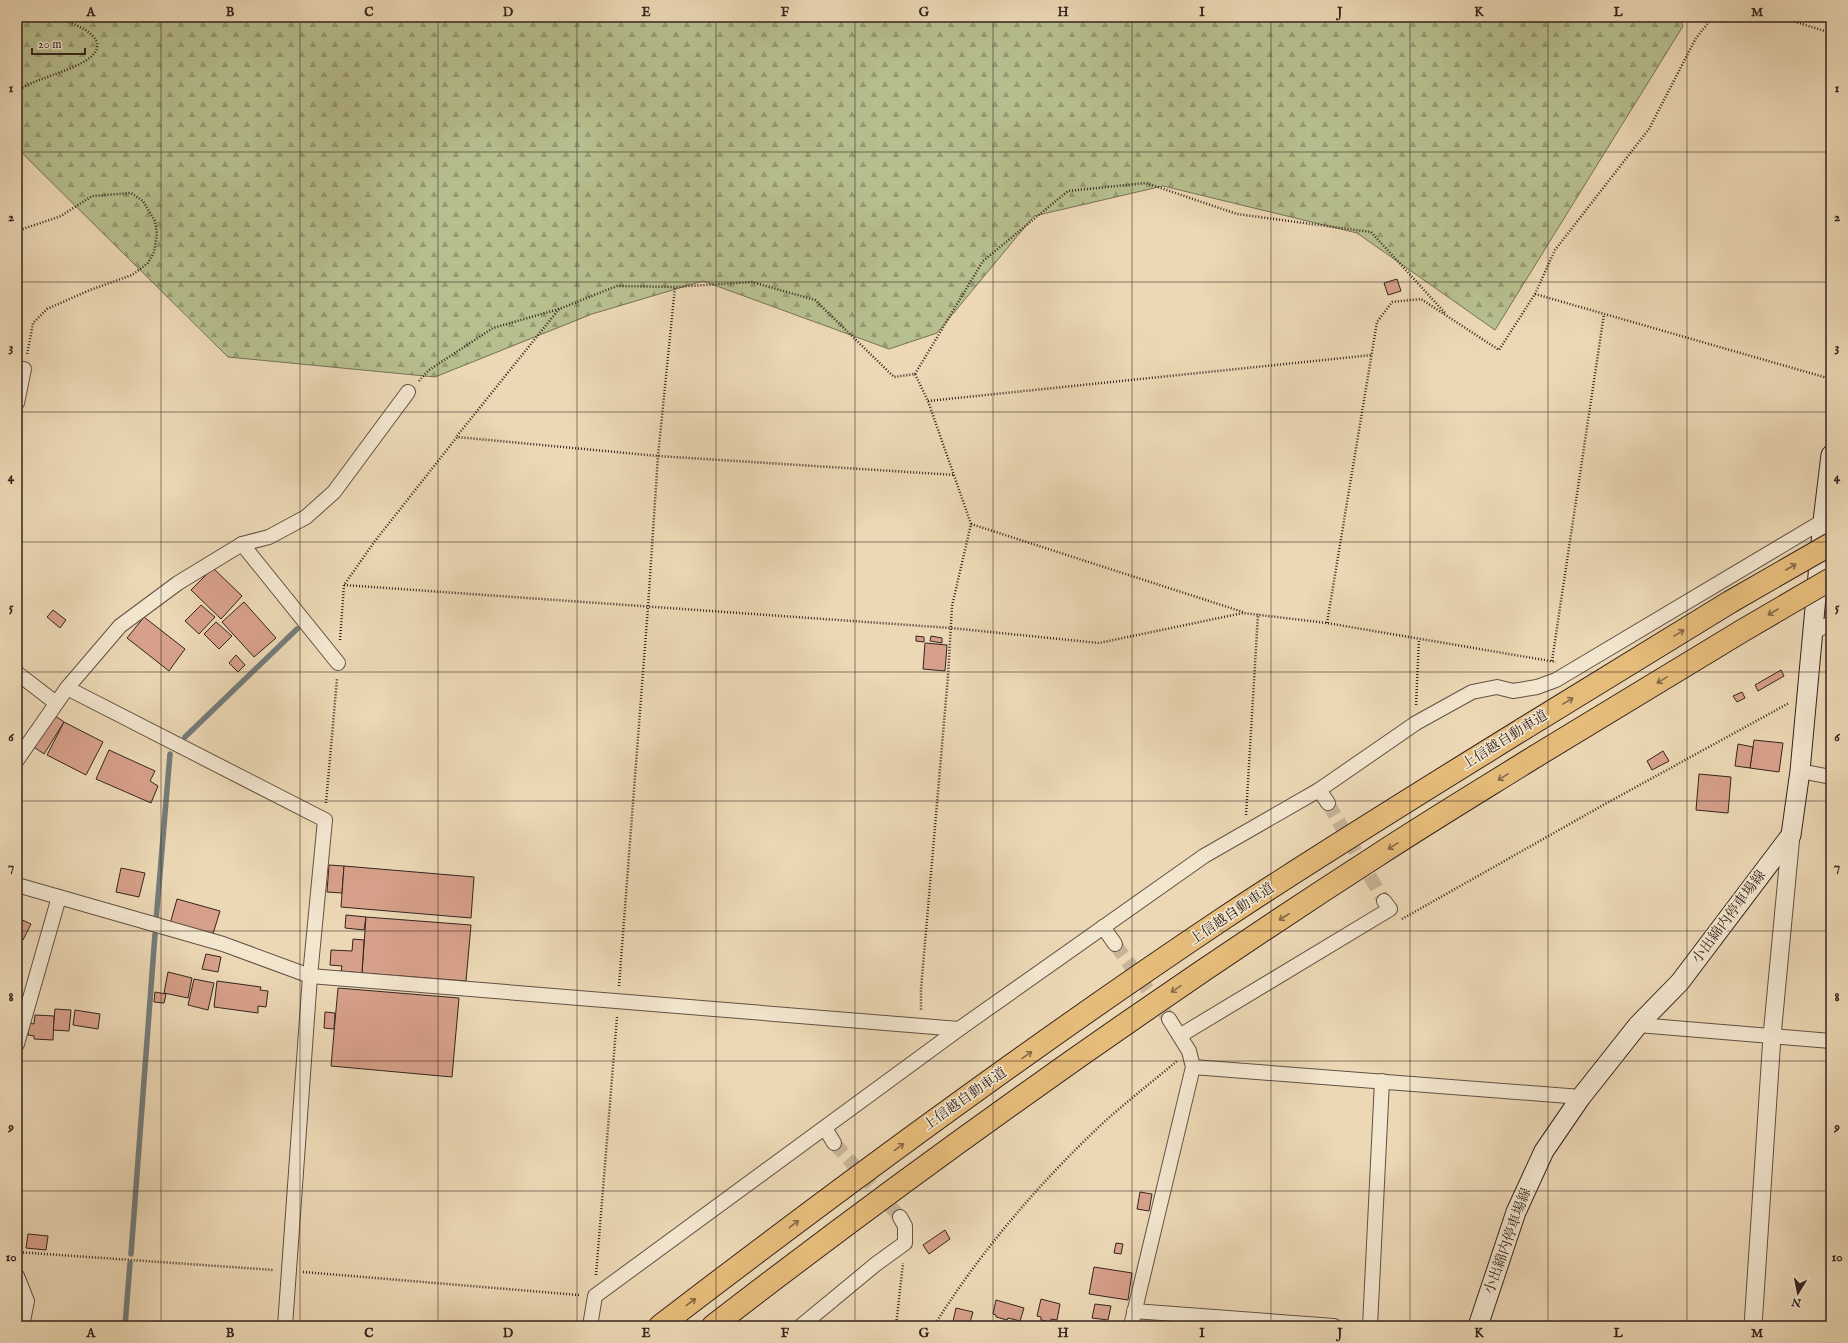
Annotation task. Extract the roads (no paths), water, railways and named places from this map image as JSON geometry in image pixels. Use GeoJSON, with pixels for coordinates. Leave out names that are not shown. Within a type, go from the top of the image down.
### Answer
{"type":"FeatureCollection","features":[{"type":"Feature","properties":{"kind":"highway","name":"上信越自動車道"},"geometry":{"type":"LineString","coordinates":[[660,1326],[909,1139],[1129,984],[1226,918],[1362,829],[1523,729],[1730,602],[1831,544]]}},
{"type":"Feature","properties":{"kind":"highway"},"geometry":{"type":"LineString","coordinates":[[713,1326],[830,1236],[926,1165],[1136,1016],[1379,854],[1536,756],[1742,631],[1831,579]]}},
{"type":"Feature","properties":{"kind":"main road","name":"小出綿内停車場線"},"geometry":{"type":"LineString","coordinates":[[1478,1326],[1516,1212],[1544,1151],[1581,1097],[1638,1025],[1680,982],[1791,835],[1800,771],[1812,633],[1831,455]]}},
{"type":"Feature","properties":{"kind":"street"},"geometry":{"type":"LineString","coordinates":[[17,403],[24,370]]}},
{"type":"Feature","properties":{"kind":"street"},"geometry":{"type":"LineString","coordinates":[[17,760],[67,688],[120,626],[178,583],[242,544],[269,537],[306,517],[334,492],[408,392]]}},
{"type":"Feature","properties":{"kind":"street"},"geometry":{"type":"LineString","coordinates":[[590,1326],[595,1296],[959,1029],[1204,856],[1319,790],[1416,723],[1472,692],[1497,687],[1513,691],[1537,687],[1556,680],[1823,521]]}},
{"type":"Feature","properties":{"kind":"street"},"geometry":{"type":"LineString","coordinates":[[242,544],[338,663]]}},
{"type":"Feature","properties":{"kind":"street"},"geometry":{"type":"LineString","coordinates":[[1812,633],[1831,623]]}},
{"type":"Feature","properties":{"kind":"street"},"geometry":{"type":"LineString","coordinates":[[17,674],[56,703]]}},
{"type":"Feature","properties":{"kind":"street"},"geometry":{"type":"LineString","coordinates":[[67,688],[325,820],[310,976],[285,1326]]}},
{"type":"Feature","properties":{"kind":"street"},"geometry":{"type":"LineString","coordinates":[[1800,771],[1831,777]]}},
{"type":"Feature","properties":{"kind":"street"},"geometry":{"type":"LineString","coordinates":[[1319,790],[1328,803]]}},
{"type":"Feature","properties":{"kind":"street"},"geometry":{"type":"LineString","coordinates":[[1753,1326],[1772,1036],[1791,835]]}},
{"type":"Feature","properties":{"kind":"street"},"geometry":{"type":"LineString","coordinates":[[17,885],[223,944],[310,976],[959,1029]]}},
{"type":"Feature","properties":{"kind":"street"},"geometry":{"type":"LineString","coordinates":[[17,1044],[59,897]]}},
{"type":"Feature","properties":{"kind":"street"},"geometry":{"type":"LineString","coordinates":[[1181,1035],[1390,909],[1384,900]]}},
{"type":"Feature","properties":{"kind":"street"},"geometry":{"type":"LineString","coordinates":[[1103,927],[1115,944]]}},
{"type":"Feature","properties":{"kind":"street"},"geometry":{"type":"LineString","coordinates":[[1131,1326],[1193,1067],[1189,1051],[1181,1035],[1169,1019]]}},
{"type":"Feature","properties":{"kind":"street"},"geometry":{"type":"LineString","coordinates":[[1638,1025],[1831,1041]]}},
{"type":"Feature","properties":{"kind":"street"},"geometry":{"type":"LineString","coordinates":[[1193,1067],[1581,1097]]}},
{"type":"Feature","properties":{"kind":"street"},"geometry":{"type":"LineString","coordinates":[[1370,1326],[1382,1081]]}},
{"type":"Feature","properties":{"kind":"street"},"geometry":{"type":"LineString","coordinates":[[825,1128],[834,1143]]}},
{"type":"Feature","properties":{"kind":"street"},"geometry":{"type":"LineString","coordinates":[[801,1326],[876,1264],[905,1243],[905,1226],[900,1217]]}},
{"type":"Feature","properties":{"kind":"street"},"geometry":{"type":"LineString","coordinates":[[17,1276],[27,1301],[22,1326]]}},
{"type":"Feature","properties":{"kind":"street"},"geometry":{"type":"LineString","coordinates":[[1134,1311],[1334,1326]]}},
{"type":"Feature","properties":{"kind":"waterway"},"geometry":{"type":"LineString","coordinates":[[185,737],[297,629]]}},
{"type":"Feature","properties":{"kind":"waterway"},"geometry":{"type":"LineString","coordinates":[[156,921],[170,754]]}},
{"type":"Feature","properties":{"kind":"waterway"},"geometry":{"type":"LineString","coordinates":[[131,1254],[155,934]]}},
{"type":"Feature","properties":{"kind":"waterway"},"geometry":{"type":"LineString","coordinates":[[125,1326],[130,1263]]}},
{"type":"Feature","properties":{"kind":"tunnel"},"geometry":{"type":"LineString","coordinates":[[1328,803],[1384,901]]}},
{"type":"Feature","properties":{"kind":"tunnel"},"geometry":{"type":"LineString","coordinates":[[1115,944],[1169,1019]]}},
{"type":"Feature","properties":{"kind":"tunnel"},"geometry":{"type":"LineString","coordinates":[[834,1143],[900,1217]]}}]}
